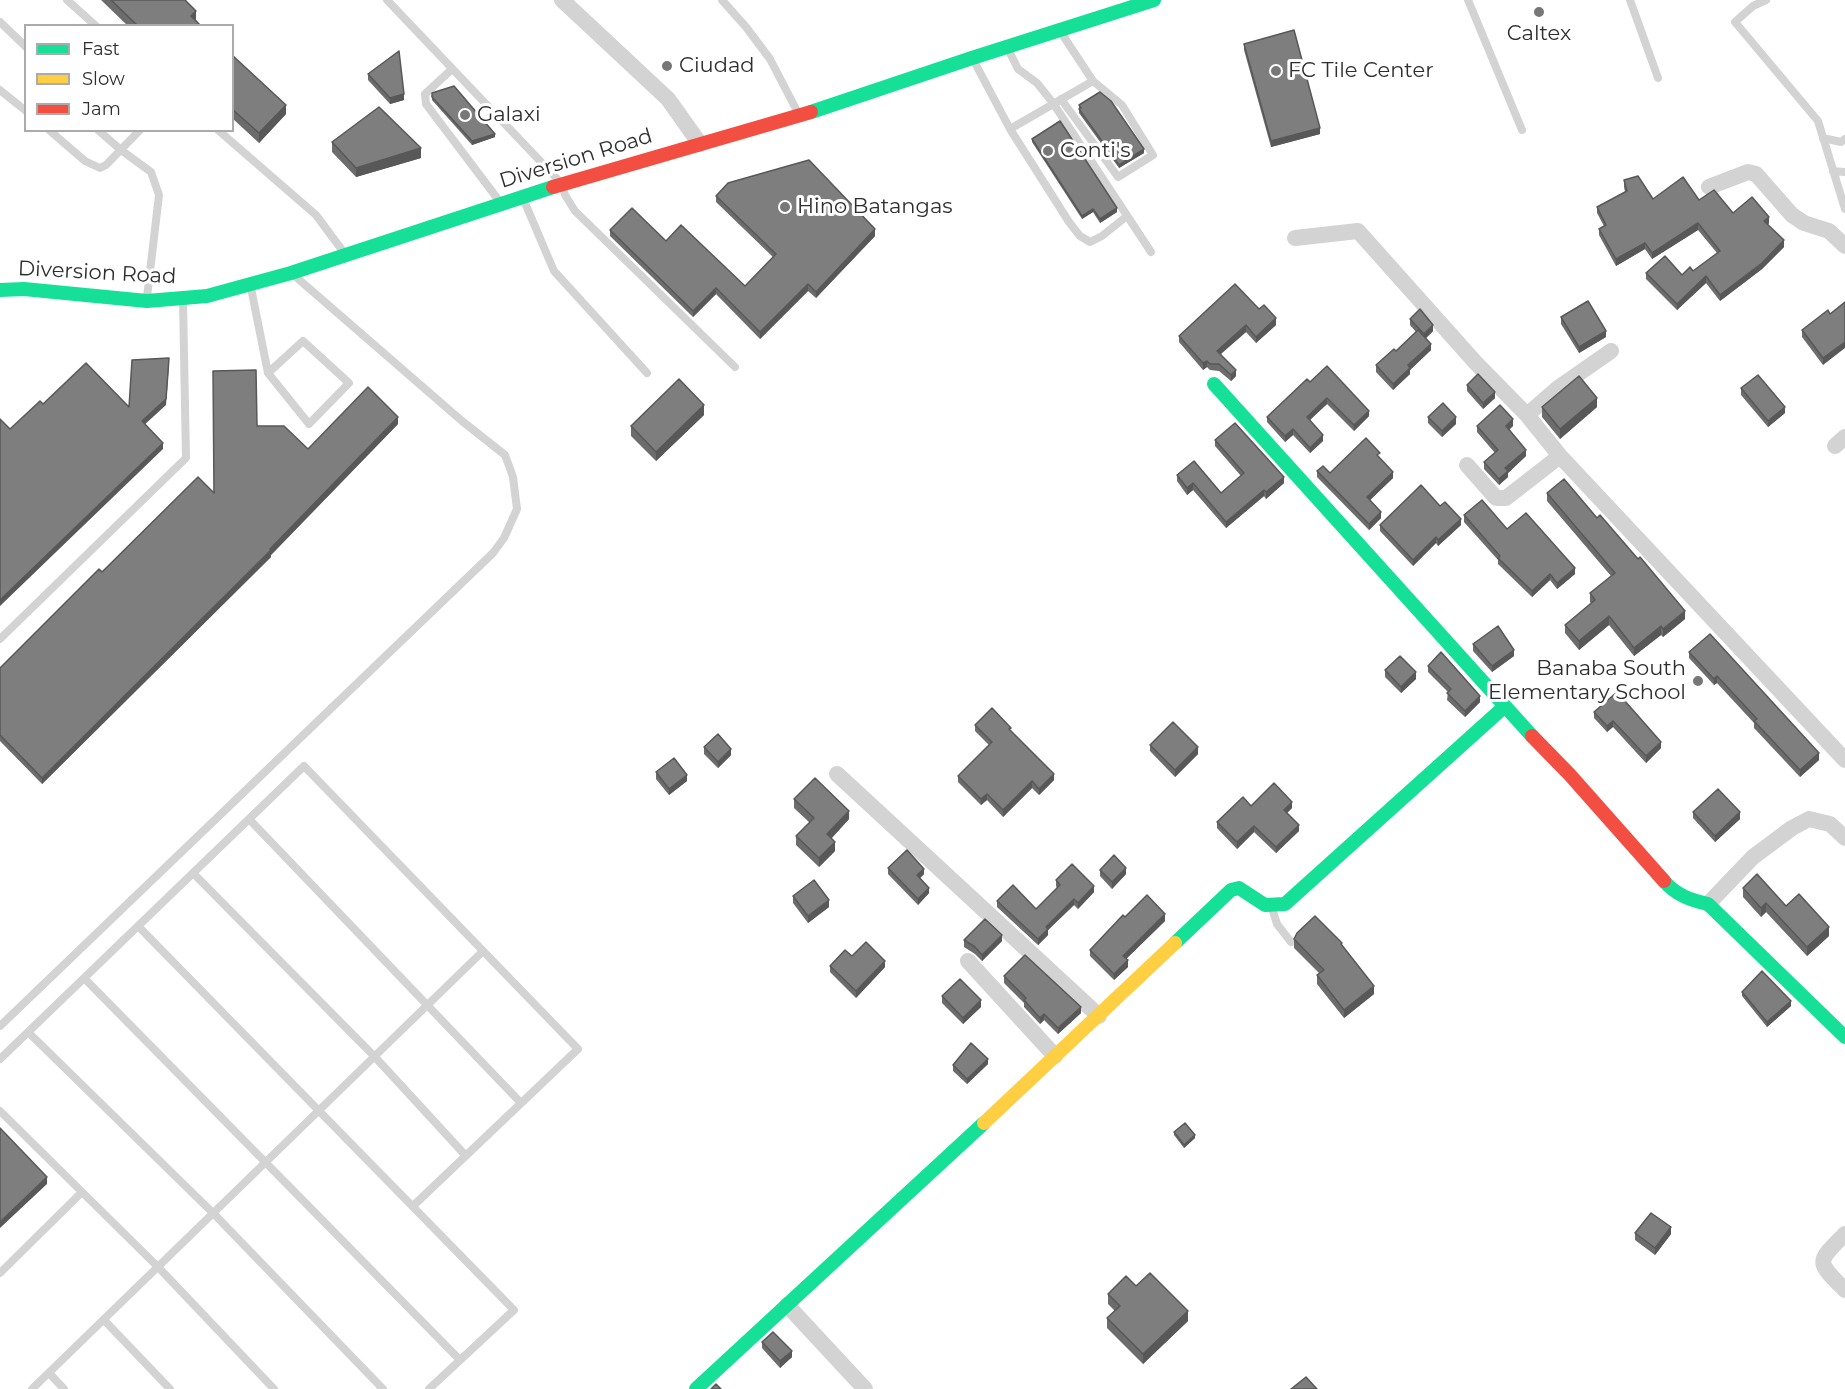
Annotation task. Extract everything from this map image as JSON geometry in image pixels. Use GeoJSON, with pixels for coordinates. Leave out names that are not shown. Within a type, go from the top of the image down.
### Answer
{"type":"FeatureCollection","features":[{"type":"Feature","properties":{"kind":"main road","name":"Diversion Road"},"geometry":{"type":"LineString","coordinates":[[0,290],[24,289],[147,301],[207,296],[291,273],[522,196],[800,116],[1154,0]]}},
{"type":"Feature","properties":{"kind":"main road"},"geometry":{"type":"LineString","coordinates":[[1214,384],[1671,889],[1687,899],[1708,904],[1845,1037]]}},
{"type":"Feature","properties":{"kind":"main road"},"geometry":{"type":"LineString","coordinates":[[696,1389],[1099,1016],[1231,890],[1239,888],[1263,906],[1272,908],[1285,904],[1504,707]]}},
{"type":"Feature","properties":{"kind":"street"},"geometry":{"type":"LineString","coordinates":[[562,0],[668,99],[700,144]]}},
{"type":"Feature","properties":{"kind":"street"},"geometry":{"type":"LineString","coordinates":[[1709,187],[1748,172],[1756,174],[1792,215],[1804,223],[1829,231],[1845,246]]}},
{"type":"Feature","properties":{"kind":"street"},"geometry":{"type":"LineString","coordinates":[[1295,238],[1358,231],[1475,362],[1527,415],[1560,456],[1845,760]]}},
{"type":"Feature","properties":{"kind":"street"},"geometry":{"type":"LineString","coordinates":[[1527,415],[1558,388],[1611,351]]}},
{"type":"Feature","properties":{"kind":"street"},"geometry":{"type":"LineString","coordinates":[[1467,465],[1496,498],[1501,500],[1560,456]]}},
{"type":"Feature","properties":{"kind":"street"},"geometry":{"type":"LineString","coordinates":[[837,774],[1099,1016]]}},
{"type":"Feature","properties":{"kind":"street"},"geometry":{"type":"LineString","coordinates":[[1708,904],[1753,856],[1792,828],[1809,819],[1830,824],[1845,838]]}},
{"type":"Feature","properties":{"kind":"street"},"geometry":{"type":"LineString","coordinates":[[968,962],[1055,1056]]}},
{"type":"Feature","properties":{"kind":"street"},"geometry":{"type":"LineString","coordinates":[[1845,1234],[1823,1256],[1822,1262],[1823,1269],[1845,1290]]}},
{"type":"Feature","properties":{"kind":"street"},"geometry":{"type":"LineString","coordinates":[[788,1305],[865,1389]]}},
{"type":"Feature","properties":{"kind":"lane"},"geometry":{"type":"LineString","coordinates":[[67,0],[94,24]]}},
{"type":"Feature","properties":{"kind":"lane"},"geometry":{"type":"LineString","coordinates":[[387,0],[562,184],[565,195],[575,210],[735,367]]}},
{"type":"Feature","properties":{"kind":"lane"},"geometry":{"type":"LineString","coordinates":[[722,0],[770,59],[800,116]]}},
{"type":"Feature","properties":{"kind":"lane"},"geometry":{"type":"LineString","coordinates":[[1468,0],[1522,130]]}},
{"type":"Feature","properties":{"kind":"lane"},"geometry":{"type":"LineString","coordinates":[[1630,0],[1658,78]]}},
{"type":"Feature","properties":{"kind":"lane"},"geometry":{"type":"LineString","coordinates":[[1766,0],[1753,6],[1735,22],[1818,121],[1845,209]]}},
{"type":"Feature","properties":{"kind":"lane"},"geometry":{"type":"LineString","coordinates":[[0,22],[24,45]]}},
{"type":"Feature","properties":{"kind":"lane"},"geometry":{"type":"LineString","coordinates":[[1007,48],[1018,69],[1057,101],[1118,177],[1153,155],[1122,105],[1093,81],[1061,31]]}},
{"type":"Feature","properties":{"kind":"lane"},"geometry":{"type":"LineString","coordinates":[[972,58],[1010,129],[1080,236],[1090,242],[1102,236],[1127,216]]}},
{"type":"Feature","properties":{"kind":"lane"},"geometry":{"type":"LineString","coordinates":[[452,69],[425,94],[426,104],[501,203]]}},
{"type":"Feature","properties":{"kind":"lane"},"geometry":{"type":"LineString","coordinates":[[1010,129],[1093,81]]}},
{"type":"Feature","properties":{"kind":"lane"},"geometry":{"type":"LineString","coordinates":[[0,90],[24,109]]}},
{"type":"Feature","properties":{"kind":"lane"},"geometry":{"type":"LineString","coordinates":[[1057,101],[1151,252]]}},
{"type":"Feature","properties":{"kind":"lane"},"geometry":{"type":"LineString","coordinates":[[51,132],[84,161],[100,168],[106,165],[138,132]]}},
{"type":"Feature","properties":{"kind":"lane"},"geometry":{"type":"LineString","coordinates":[[100,132],[151,172],[159,195],[147,301]]}},
{"type":"Feature","properties":{"kind":"lane"},"geometry":{"type":"LineString","coordinates":[[220,132],[316,215],[345,255]]}},
{"type":"Feature","properties":{"kind":"lane"},"geometry":{"type":"LineString","coordinates":[[1823,138],[1841,142],[1845,139]]}},
{"type":"Feature","properties":{"kind":"lane"},"geometry":{"type":"LineString","coordinates":[[1833,171],[1845,172]]}},
{"type":"Feature","properties":{"kind":"lane"},"geometry":{"type":"LineString","coordinates":[[522,196],[554,271],[647,373]]}},
{"type":"Feature","properties":{"kind":"lane"},"geometry":{"type":"LineString","coordinates":[[0,1026],[493,553],[504,538],[517,509],[513,477],[505,455],[462,421],[291,273]]}},
{"type":"Feature","properties":{"kind":"lane"},"geometry":{"type":"LineString","coordinates":[[250,285],[268,373],[309,424],[349,383],[303,342],[268,373]]}},
{"type":"Feature","properties":{"kind":"lane"},"geometry":{"type":"LineString","coordinates":[[0,639],[186,458],[183,299]]}},
{"type":"Feature","properties":{"kind":"lane"},"geometry":{"type":"LineString","coordinates":[[0,1059],[304,766],[578,1049],[413,1206]]}},
{"type":"Feature","properties":{"kind":"lane"},"geometry":{"type":"LineString","coordinates":[[249,819],[521,1103]]}},
{"type":"Feature","properties":{"kind":"lane"},"geometry":{"type":"LineString","coordinates":[[193,873],[375,1057],[466,1156]]}},
{"type":"Feature","properties":{"kind":"lane"},"geometry":{"type":"LineString","coordinates":[[1272,908],[1277,924],[1291,942]]}},
{"type":"Feature","properties":{"kind":"lane"},"geometry":{"type":"LineString","coordinates":[[138,926],[514,1310],[429,1389]]}},
{"type":"Feature","properties":{"kind":"lane"},"geometry":{"type":"LineString","coordinates":[[32,1389],[482,952]]}},
{"type":"Feature","properties":{"kind":"lane"},"geometry":{"type":"LineString","coordinates":[[84,978],[460,1360]]}},
{"type":"Feature","properties":{"kind":"lane"},"geometry":{"type":"LineString","coordinates":[[28,1032],[214,1214],[382,1389]]}},
{"type":"Feature","properties":{"kind":"lane"},"geometry":{"type":"LineString","coordinates":[[0,1111],[159,1268],[274,1389]]}},
{"type":"Feature","properties":{"kind":"lane"},"geometry":{"type":"LineString","coordinates":[[0,1273],[82,1192]]}},
{"type":"Feature","properties":{"kind":"lane"},"geometry":{"type":"LineString","coordinates":[[104,1320],[170,1389]]}},
{"type":"Feature","properties":{"kind":"lane"},"geometry":{"type":"LineString","coordinates":[[49,1373],[64,1389]]}},
{"type":"Feature","properties":{"kind":"building"},"geometry":{"type":"Polygon","coordinates":[[[111,0],[185,0],[196,11],[191,16],[199,24],[136,24],[111,0]]]}},
{"type":"Feature","properties":{"kind":"building","name":"FC Tile Center"},"geometry":{"type":"Polygon","coordinates":[[[1294,30],[1320,128],[1271,141],[1244,44],[1294,30]]]}},
{"type":"Feature","properties":{"kind":"building"},"geometry":{"type":"Polygon","coordinates":[[[399,51],[404,94],[390,98],[368,74],[399,51]]]}},
{"type":"Feature","properties":{"kind":"building"},"geometry":{"type":"Polygon","coordinates":[[[234,57],[286,105],[259,133],[234,111],[234,57]]]}},
{"type":"Feature","properties":{"kind":"building"},"geometry":{"type":"Polygon","coordinates":[[[454,86],[495,134],[472,141],[432,97],[432,93],[454,86]]]}},
{"type":"Feature","properties":{"kind":"building"},"geometry":{"type":"Polygon","coordinates":[[[1100,92],[1111,101],[1144,149],[1119,165],[1079,109],[1081,108],[1079,105],[1100,92]]]}},
{"type":"Feature","properties":{"kind":"building"},"geometry":{"type":"Polygon","coordinates":[[[379,107],[421,148],[356,168],[332,142],[379,107]]]}},
{"type":"Feature","properties":{"kind":"building"},"geometry":{"type":"Polygon","coordinates":[[[1060,121],[1117,208],[1100,219],[1093,209],[1082,216],[1032,139],[1060,121]]]}},
{"type":"Feature","properties":{"kind":"building"},"geometry":{"type":"Polygon","coordinates":[[[809,160],[875,229],[816,292],[808,284],[760,332],[716,288],[693,311],[610,230],[632,208],[666,241],[681,225],[745,286],[776,254],[716,196],[728,183],[809,160]]]}},
{"type":"Feature","properties":{"kind":"building"},"geometry":{"type":"Polygon","coordinates":[[[1638,176],[1653,199],[1683,177],[1699,200],[1714,190],[1733,213],[1752,197],[1769,217],[1764,221],[1784,240],[1762,263],[1720,295],[1706,276],[1677,304],[1646,273],[1665,256],[1682,275],[1690,267],[1693,271],[1720,251],[1698,223],[1652,253],[1645,243],[1616,259],[1599,229],[1606,225],[1597,207],[1627,191],[1624,180],[1638,176]]]}},
{"type":"Feature","properties":{"kind":"building"},"geometry":{"type":"Polygon","coordinates":[[[1235,284],[1259,309],[1264,305],[1276,318],[1256,337],[1246,325],[1217,351],[1236,370],[1231,375],[1219,364],[1210,364],[1207,361],[1203,363],[1179,336],[1235,284]]]}},
{"type":"Feature","properties":{"kind":"building"},"geometry":{"type":"Polygon","coordinates":[[[1588,301],[1606,331],[1579,347],[1561,317],[1588,301]]]}},
{"type":"Feature","properties":{"kind":"building"},"geometry":{"type":"Polygon","coordinates":[[[1845,302],[1845,342],[1823,358],[1802,330],[1828,310],[1830,314],[1845,302]]]}},
{"type":"Feature","properties":{"kind":"building"},"geometry":{"type":"Polygon","coordinates":[[[1420,309],[1433,325],[1424,334],[1410,319],[1420,309]]]}},
{"type":"Feature","properties":{"kind":"building"},"geometry":{"type":"Polygon","coordinates":[[[1418,330],[1431,344],[1408,365],[1410,368],[1393,384],[1376,365],[1394,349],[1396,351],[1418,330]]]}},
{"type":"Feature","properties":{"kind":"building"},"geometry":{"type":"Polygon","coordinates":[[[169,358],[166,399],[142,421],[163,443],[0,600],[0,419],[10,429],[40,401],[43,404],[86,363],[129,407],[132,360],[169,358]]]}},
{"type":"Feature","properties":{"kind":"building"},"geometry":{"type":"Polygon","coordinates":[[[1327,366],[1369,411],[1354,425],[1327,398],[1307,417],[1323,435],[1310,448],[1293,429],[1285,436],[1267,417],[1307,379],[1310,382],[1327,366]]]}},
{"type":"Feature","properties":{"kind":"building"},"geometry":{"type":"Polygon","coordinates":[[[256,370],[257,426],[284,426],[308,449],[368,387],[398,417],[271,550],[42,778],[0,735],[0,668],[99,569],[102,572],[198,477],[214,493],[213,371],[256,370]]]}},
{"type":"Feature","properties":{"kind":"building"},"geometry":{"type":"Polygon","coordinates":[[[1478,374],[1495,392],[1483,403],[1467,385],[1478,374]]]}},
{"type":"Feature","properties":{"kind":"building"},"geometry":{"type":"Polygon","coordinates":[[[1758,375],[1785,407],[1768,421],[1741,388],[1758,375]]]}},
{"type":"Feature","properties":{"kind":"building"},"geometry":{"type":"Polygon","coordinates":[[[1579,376],[1597,398],[1560,429],[1542,407],[1579,376]]]}},
{"type":"Feature","properties":{"kind":"building"},"geometry":{"type":"Polygon","coordinates":[[[679,379],[704,405],[656,452],[631,426],[679,379]]]}},
{"type":"Feature","properties":{"kind":"building"},"geometry":{"type":"Polygon","coordinates":[[[1443,403],[1456,417],[1442,431],[1428,417],[1443,403]]]}},
{"type":"Feature","properties":{"kind":"building"},"geometry":{"type":"Polygon","coordinates":[[[1500,405],[1513,419],[1506,426],[1526,450],[1505,468],[1508,471],[1499,479],[1484,462],[1498,450],[1477,426],[1500,405]]]}},
{"type":"Feature","properties":{"kind":"building"},"geometry":{"type":"Polygon","coordinates":[[[1235,423],[1284,477],[1266,492],[1264,490],[1226,522],[1193,483],[1187,488],[1177,475],[1194,461],[1221,493],[1244,473],[1215,440],[1235,423]]]}},
{"type":"Feature","properties":{"kind":"building"},"geometry":{"type":"Polygon","coordinates":[[[1366,438],[1380,453],[1377,455],[1393,472],[1367,497],[1381,512],[1369,524],[1317,471],[1323,466],[1330,473],[1366,438]]]}},
{"type":"Feature","properties":{"kind":"building"},"geometry":{"type":"Polygon","coordinates":[[[1564,479],[1597,518],[1600,515],[1638,559],[1640,557],[1685,611],[1663,629],[1661,626],[1634,648],[1609,616],[1579,641],[1565,625],[1595,600],[1590,593],[1615,573],[1547,493],[1564,479]]]}},
{"type":"Feature","properties":{"kind":"building"},"geometry":{"type":"Polygon","coordinates":[[[1421,485],[1440,506],[1445,502],[1461,519],[1438,540],[1436,537],[1413,560],[1380,525],[1421,485]]]}},
{"type":"Feature","properties":{"kind":"building"},"geometry":{"type":"Polygon","coordinates":[[[1482,500],[1507,529],[1526,513],[1575,568],[1557,583],[1550,574],[1532,591],[1498,558],[1500,556],[1464,515],[1482,500]]]}},
{"type":"Feature","properties":{"kind":"building"},"geometry":{"type":"Polygon","coordinates":[[[1498,626],[1514,650],[1492,666],[1473,644],[1498,626]]]}},
{"type":"Feature","properties":{"kind":"building"},"geometry":{"type":"Polygon","coordinates":[[[1710,634],[1819,753],[1800,770],[1754,721],[1757,719],[1717,676],[1714,679],[1689,652],[1710,634]]]}},
{"type":"Feature","properties":{"kind":"building"},"geometry":{"type":"Polygon","coordinates":[[[1441,652],[1480,696],[1465,711],[1447,693],[1451,689],[1428,666],[1441,652]]]}},
{"type":"Feature","properties":{"kind":"building"},"geometry":{"type":"Polygon","coordinates":[[[1400,656],[1416,672],[1401,687],[1385,670],[1400,656]]]}},
{"type":"Feature","properties":{"kind":"building"},"geometry":{"type":"Polygon","coordinates":[[[1617,692],[1661,742],[1646,756],[1613,721],[1607,726],[1594,712],[1617,692]]]}},
{"type":"Feature","properties":{"kind":"building"},"geometry":{"type":"Polygon","coordinates":[[[992,708],[1011,728],[1009,729],[1054,774],[1039,789],[1032,781],[1003,810],[987,794],[981,799],[958,776],[992,742],[975,725],[992,708]]]}},
{"type":"Feature","properties":{"kind":"building"},"geometry":{"type":"Polygon","coordinates":[[[1173,722],[1198,747],[1175,770],[1150,745],[1173,722]]]}},
{"type":"Feature","properties":{"kind":"building"},"geometry":{"type":"Polygon","coordinates":[[[718,734],[731,749],[718,762],[704,747],[718,734]]]}},
{"type":"Feature","properties":{"kind":"building"},"geometry":{"type":"Polygon","coordinates":[[[674,758],[687,775],[669,789],[656,772],[674,758]]]}},
{"type":"Feature","properties":{"kind":"building"},"geometry":{"type":"Polygon","coordinates":[[[815,778],[849,811],[827,834],[835,842],[819,858],[796,836],[814,818],[794,799],[815,778]]]}},
{"type":"Feature","properties":{"kind":"building"},"geometry":{"type":"Polygon","coordinates":[[[1274,783],[1292,802],[1284,810],[1299,825],[1276,847],[1254,826],[1237,842],[1217,822],[1243,797],[1251,806],[1274,783]]]}},
{"type":"Feature","properties":{"kind":"building"},"geometry":{"type":"Polygon","coordinates":[[[1718,789],[1740,812],[1715,836],[1693,812],[1718,789]]]}},
{"type":"Feature","properties":{"kind":"building"},"geometry":{"type":"Polygon","coordinates":[[[907,850],[924,869],[917,875],[929,888],[918,899],[888,868],[907,850]]]}},
{"type":"Feature","properties":{"kind":"building"},"geometry":{"type":"Polygon","coordinates":[[[1114,855],[1126,868],[1112,882],[1100,870],[1114,855]]]}},
{"type":"Feature","properties":{"kind":"building"},"geometry":{"type":"Polygon","coordinates":[[[1072,864],[1094,886],[1078,903],[1074,899],[1046,927],[1048,929],[1038,939],[997,901],[1013,885],[1036,909],[1060,885],[1056,880],[1072,864]]]}},
{"type":"Feature","properties":{"kind":"building"},"geometry":{"type":"Polygon","coordinates":[[[1757,874],[1786,906],[1799,894],[1829,927],[1807,947],[1766,903],[1761,908],[1743,888],[1757,874]]]}},
{"type":"Feature","properties":{"kind":"building"},"geometry":{"type":"Polygon","coordinates":[[[814,880],[829,900],[808,916],[793,896],[814,880]]]}},
{"type":"Feature","properties":{"kind":"building"},"geometry":{"type":"Polygon","coordinates":[[[1147,895],[1165,914],[1123,956],[1128,960],[1114,974],[1090,950],[1123,915],[1125,917],[1147,895]]]}},
{"type":"Feature","properties":{"kind":"building"},"geometry":{"type":"Polygon","coordinates":[[[1315,916],[1342,943],[1374,986],[1344,1010],[1317,975],[1324,970],[1294,939],[1297,933],[1315,916]]]}},
{"type":"Feature","properties":{"kind":"building"},"geometry":{"type":"Polygon","coordinates":[[[985,919],[1002,935],[982,955],[964,940],[985,919]]]}},
{"type":"Feature","properties":{"kind":"building"},"geometry":{"type":"Polygon","coordinates":[[[866,942],[885,961],[856,991],[830,966],[845,950],[852,956],[866,942]]]}},
{"type":"Feature","properties":{"kind":"building"},"geometry":{"type":"Polygon","coordinates":[[[1025,955],[1081,1007],[1058,1028],[1044,1014],[1040,1018],[1024,1000],[1026,998],[1004,976],[1025,955]]]}},
{"type":"Feature","properties":{"kind":"building"},"geometry":{"type":"Polygon","coordinates":[[[1762,971],[1791,1001],[1767,1022],[1742,992],[1762,971]]]}},
{"type":"Feature","properties":{"kind":"building"},"geometry":{"type":"Polygon","coordinates":[[[960,979],[981,1000],[963,1018],[942,996],[960,979]]]}},
{"type":"Feature","properties":{"kind":"building"},"geometry":{"type":"Polygon","coordinates":[[[971,1043],[988,1059],[967,1079],[953,1065],[971,1043]]]}},
{"type":"Feature","properties":{"kind":"building"},"geometry":{"type":"Polygon","coordinates":[[[1185,1123],[1195,1135],[1184,1145],[1174,1132],[1185,1123]]]}},
{"type":"Feature","properties":{"kind":"building"},"geometry":{"type":"Polygon","coordinates":[[[0,1128],[47,1177],[0,1222],[0,1128]]]}},
{"type":"Feature","properties":{"kind":"building"},"geometry":{"type":"Polygon","coordinates":[[[1651,1213],[1671,1227],[1655,1248],[1635,1233],[1651,1213]]]}},
{"type":"Feature","properties":{"kind":"building"},"geometry":{"type":"Polygon","coordinates":[[[1150,1273],[1188,1311],[1143,1354],[1107,1318],[1120,1306],[1108,1294],[1126,1276],[1136,1286],[1150,1273]]]}},
{"type":"Feature","properties":{"kind":"building"},"geometry":{"type":"Polygon","coordinates":[[[773,1332],[792,1351],[780,1361],[762,1342],[773,1332]]]}},
{"type":"Feature","properties":{"kind":"building"},"geometry":{"type":"Polygon","coordinates":[[[1306,1377],[1317,1389],[1291,1389],[1306,1377]]]}},
{"type":"Feature","properties":{"kind":"building"},"geometry":{"type":"Polygon","coordinates":[[[716,1384],[721,1389],[711,1389],[716,1384]]]}},
{"type":"Feature","properties":{"kind":"traffic: fast"},"geometry":{"type":"LineString","coordinates":[[811,112],[1154,0]]}},
{"type":"Feature","properties":{"kind":"traffic: fast"},"geometry":{"type":"LineString","coordinates":[[0,290],[24,289],[147,301],[207,296],[291,273],[553,187]]}},
{"type":"Feature","properties":{"kind":"traffic: fast"},"geometry":{"type":"LineString","coordinates":[[1214,384],[1532,736]]}},
{"type":"Feature","properties":{"kind":"traffic: fast"},"geometry":{"type":"LineString","coordinates":[[1175,943],[1231,890],[1239,888],[1265,905],[1285,904],[1504,707]]}},
{"type":"Feature","properties":{"kind":"traffic: fast"},"geometry":{"type":"LineString","coordinates":[[1664,881],[1684,896],[1708,904],[1845,1037]]}},
{"type":"Feature","properties":{"kind":"traffic: fast"},"geometry":{"type":"LineString","coordinates":[[696,1389],[984,1123]]}},
{"type":"Feature","properties":{"kind":"traffic: slow"},"geometry":{"type":"LineString","coordinates":[[984,1123],[1175,943]]}},
{"type":"Feature","properties":{"kind":"traffic: jam"},"geometry":{"type":"LineString","coordinates":[[553,187],[811,112]]}},
{"type":"Feature","properties":{"kind":"traffic: jam"},"geometry":{"type":"LineString","coordinates":[[1532,736],[1570,775],[1664,881]]}},
{"type":"Feature","properties":{"kind":"place","name":"Caltex"},"geometry":{"type":"Point","coordinates":[1539,12]}},
{"type":"Feature","properties":{"kind":"place","name":"Ciudad"},"geometry":{"type":"Point","coordinates":[667,66]}},
{"type":"Feature","properties":{"kind":"place","name":"FC Tile Center"},"geometry":{"type":"Point","coordinates":[1276,71]}},
{"type":"Feature","properties":{"kind":"place","name":"Galaxi"},"geometry":{"type":"Point","coordinates":[465,115]}},
{"type":"Feature","properties":{"kind":"place","name":"Conti's"},"geometry":{"type":"Point","coordinates":[1048,151]}},
{"type":"Feature","properties":{"kind":"place","name":"Hino Batangas"},"geometry":{"type":"Point","coordinates":[785,207]}},
{"type":"Feature","properties":{"kind":"place","name":"Banaba South Elementary School"},"geometry":{"type":"Point","coordinates":[1698,681]}}]}
